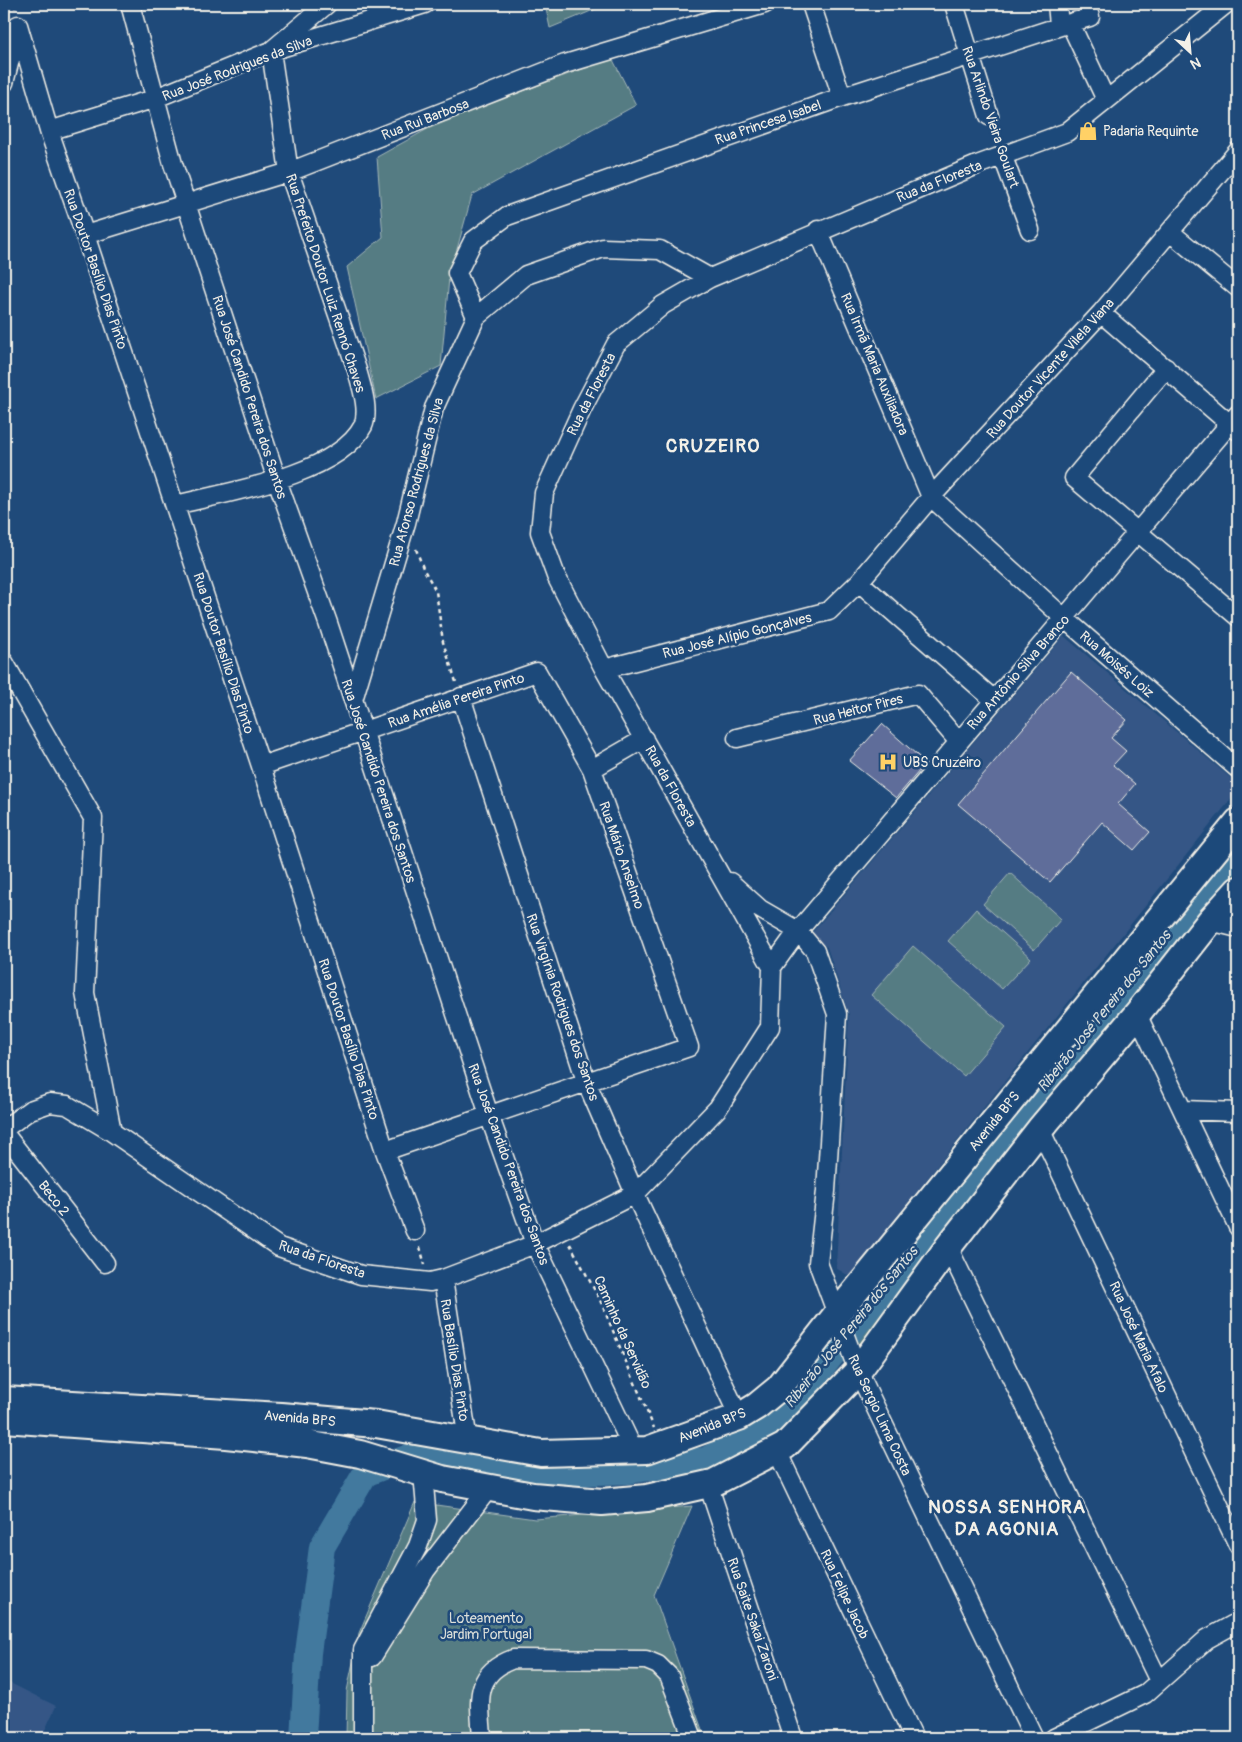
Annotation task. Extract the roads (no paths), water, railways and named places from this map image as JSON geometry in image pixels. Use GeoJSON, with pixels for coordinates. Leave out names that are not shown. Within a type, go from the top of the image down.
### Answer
{"type":"FeatureCollection","features":[{"type":"Feature","properties":{"kind":"main road","name":"Avenida BPS"},"geometry":{"type":"LineString","coordinates":[[4,1400],[281,1416],[376,1424],[541,1453],[647,1450],[739,1417],[779,1388],[1238,822]]}},
{"type":"Feature","properties":{"kind":"main road","name":"Avenida BPS"},"geometry":{"type":"LineString","coordinates":[[4,1419],[226,1435],[307,1444],[360,1454],[416,1472],[533,1496],[602,1502],[710,1492],[785,1446],[857,1368],[1040,1129],[1137,1014],[1210,921],[1238,890]]}},
{"type":"Feature","properties":{"kind":"street","name":"Rua José Candido Pereira dos Santos"},"geometry":{"type":"LineString","coordinates":[[130,4],[173,164],[277,480],[353,700],[489,1115],[534,1244],[634,1451]]}},
{"type":"Feature","properties":{"kind":"street"},"geometry":{"type":"LineString","coordinates":[[271,51],[327,4]]}},
{"type":"Feature","properties":{"kind":"street","name":"Rua José Rodrigues da Silva"},"geometry":{"type":"LineString","coordinates":[[49,131],[156,98],[271,51],[425,4]]}},
{"type":"Feature","properties":{"kind":"street","name":"Rua Rui Barbosa"},"geometry":{"type":"LineString","coordinates":[[85,234],[290,172],[565,64],[765,4]]}},
{"type":"Feature","properties":{"kind":"street"},"geometry":{"type":"LineString","coordinates":[[810,4],[842,96]]}},
{"type":"Feature","properties":{"kind":"street","name":"Rua Arlindo Vieira Goulart"},"geometry":{"type":"LineString","coordinates":[[954,4],[989,116]]}},
{"type":"Feature","properties":{"kind":"street"},"geometry":{"type":"LineString","coordinates":[[1057,4],[1065,24],[1106,100]]}},
{"type":"Feature","properties":{"kind":"street","name":"Rua Princesa Isabel"},"geometry":{"type":"LineString","coordinates":[[476,317],[457,273],[473,241],[507,216],[591,184],[842,96],[1090,17],[1086,4]]}},
{"type":"Feature","properties":{"kind":"street","name":"Rua da Floresta"},"geometry":{"type":"LineString","coordinates":[[4,1131],[30,1110],[50,1103],[68,1105],[112,1132],[279,1247],[362,1275],[436,1281],[534,1244],[635,1194],[718,1108],[770,1027],[772,967],[604,669],[556,576],[540,532],[544,493],[582,409],[616,344],[663,306],[710,278],[818,230],[1067,132],[1226,4]]}},
{"type":"Feature","properties":{"kind":"street","name":"Rua Doutor Basílio Dias Pinto"},"geometry":{"type":"LineString","coordinates":[[4,83],[18,25],[49,131],[85,234],[261,766],[385,1151],[415,1231]]}},
{"type":"Feature","properties":{"kind":"street","name":"Rua Prefeito Doutor Luiz Rennó Chaves"},"geometry":{"type":"LineString","coordinates":[[175,505],[277,480],[328,460],[348,444],[363,425],[365,402],[357,370],[290,172],[271,51]]}},
{"type":"Feature","properties":{"kind":"street","name":"Rua Doutor Vicente Vilela Viana"},"geometry":{"type":"LineString","coordinates":[[859,582],[931,497],[1101,313],[1238,151]]}},
{"type":"Feature","properties":{"kind":"street","name":"Rua Arlindo Vieira Goulart"},"geometry":{"type":"LineString","coordinates":[[1003,157],[1030,230]]}},
{"type":"Feature","properties":{"kind":"street","name":"Rua Irmã Maria Auxiliadora"},"geometry":{"type":"LineString","coordinates":[[818,230],[931,497]]}},
{"type":"Feature","properties":{"kind":"street"},"geometry":{"type":"LineString","coordinates":[[1170,232],[1238,288]]}},
{"type":"Feature","properties":{"kind":"street","name":"Rua Afonso Rodrigues da Silva"},"geometry":{"type":"LineString","coordinates":[[353,700],[406,523],[434,408],[476,317],[526,275],[603,248],[660,250],[710,278]]}},
{"type":"Feature","properties":{"kind":"street"},"geometry":{"type":"LineString","coordinates":[[1101,313],[1235,423]]}},
{"type":"Feature","properties":{"kind":"street"},"geometry":{"type":"LineString","coordinates":[[1166,368],[1074,478],[1238,617]]}},
{"type":"Feature","properties":{"kind":"street","name":"Rua Antônio Silva Branco"},"geometry":{"type":"LineString","coordinates":[[798,931],[1064,618],[1235,423]]}},
{"type":"Feature","properties":{"kind":"street","name":"Rua Moisés Loiz"},"geometry":{"type":"LineString","coordinates":[[931,497],[1064,618],[1238,769]]}},
{"type":"Feature","properties":{"kind":"street"},"geometry":{"type":"LineString","coordinates":[[859,582],[994,700]]}},
{"type":"Feature","properties":{"kind":"street","name":"Rua José Alípio Gonçalves"},"geometry":{"type":"LineString","coordinates":[[604,669],[829,611],[859,582]]}},
{"type":"Feature","properties":{"kind":"street"},"geometry":{"type":"LineString","coordinates":[[4,662],[93,818],[85,993],[112,1132]]}},
{"type":"Feature","properties":{"kind":"street","name":"Rua Amélia Pereira Pinto"},"geometry":{"type":"LineString","coordinates":[[261,766],[537,672]]}},
{"type":"Feature","properties":{"kind":"street","name":"Rua Mário Anselmo"},"geometry":{"type":"LineString","coordinates":[[537,672],[592,769],[690,1047],[586,1081]]}},
{"type":"Feature","properties":{"kind":"street","name":"Rua Heitor Pires"},"geometry":{"type":"LineString","coordinates":[[737,738],[918,694],[958,742]]}},
{"type":"Feature","properties":{"kind":"street","name":"Rua Virgínia Rodrigues dos Santos"},"geometry":{"type":"LineString","coordinates":[[461,697],[586,1081],[635,1194],[739,1417]]}},
{"type":"Feature","properties":{"kind":"street"},"geometry":{"type":"LineString","coordinates":[[592,769],[644,739]]}},
{"type":"Feature","properties":{"kind":"street","name":"Rua Sergio Lima Costa"},"geometry":{"type":"LineString","coordinates":[[720,874],[760,909],[798,931],[815,951],[837,1014],[826,1191],[818,1264],[857,1368],[1034,1738]]}},
{"type":"Feature","properties":{"kind":"street"},"geometry":{"type":"LineString","coordinates":[[1210,921],[1238,928]]}},
{"type":"Feature","properties":{"kind":"street"},"geometry":{"type":"LineString","coordinates":[[772,967],[798,931]]}},
{"type":"Feature","properties":{"kind":"street"},"geometry":{"type":"LineString","coordinates":[[1137,1014],[1238,1227]]}},
{"type":"Feature","properties":{"kind":"street"},"geometry":{"type":"LineString","coordinates":[[385,1151],[586,1081]]}},
{"type":"Feature","properties":{"kind":"street"},"geometry":{"type":"LineString","coordinates":[[1183,1110],[1238,1112]]}},
{"type":"Feature","properties":{"kind":"street","name":"Rua José Maria Afalo"},"geometry":{"type":"LineString","coordinates":[[1040,1129],[1238,1545]]}},
{"type":"Feature","properties":{"kind":"street","name":"Beco 2"},"geometry":{"type":"LineString","coordinates":[[4,1131],[105,1264]]}},
{"type":"Feature","properties":{"kind":"street"},"geometry":{"type":"LineString","coordinates":[[948,1247],[1159,1681]]}},
{"type":"Feature","properties":{"kind":"street","name":"Rua Basílio Dias Pinto"},"geometry":{"type":"LineString","coordinates":[[436,1281],[468,1441]]}},
{"type":"Feature","properties":{"kind":"street","name":"Rua Felipe Jacob"},"geometry":{"type":"LineString","coordinates":[[777,1451],[914,1738]]}},
{"type":"Feature","properties":{"kind":"street"},"geometry":{"type":"LineString","coordinates":[[416,1472],[428,1520],[439,1530],[458,1531]]}},
{"type":"Feature","properties":{"kind":"street"},"geometry":{"type":"LineString","coordinates":[[363,1694],[373,1654],[426,1570],[458,1531],[489,1488]]}},
{"type":"Feature","properties":{"kind":"street","name":"Rua Saite Sakai Zaroni"},"geometry":{"type":"LineString","coordinates":[[710,1492],[793,1738]]}},
{"type":"Feature","properties":{"kind":"street"},"geometry":{"type":"LineString","coordinates":[[363,1738],[363,1650],[418,1546],[428,1520]]}},
{"type":"Feature","properties":{"kind":"street"},"geometry":{"type":"LineString","coordinates":[[1054,1738],[1145,1694],[1207,1639],[1238,1622]]}},
{"type":"Feature","properties":{"kind":"street"},"geometry":{"type":"LineString","coordinates":[[482,1738],[479,1693],[486,1678],[497,1665],[513,1659],[646,1660],[658,1665],[669,1676],[693,1738]]}},
{"type":"Feature","properties":{"kind":"waterway","name":"Ribeirão José Pereira dos Santos"},"geometry":{"type":"LineString","coordinates":[[303,1738],[308,1653],[322,1547],[365,1474],[419,1453],[567,1473],[626,1471],[706,1460],[772,1423],[824,1365],[1021,1114],[1111,1007],[1193,899],[1238,851]]}},
{"type":"Feature","properties":{"kind":"place","name":"Padaria Requinte"},"geometry":{"type":"Point","coordinates":[1088,131]}},
{"type":"Feature","properties":{"kind":"place","name":"UBS Cruzeiro"},"geometry":{"type":"Point","coordinates":[888,762]}},
{"type":"Feature","properties":{"kind":"district","name":"CRUZEIRO"},"geometry":{"type":"Point","coordinates":[713,445]}},
{"type":"Feature","properties":{"kind":"district","name":"NOSSA SENHORA DA AGONIA"},"geometry":{"type":"Point","coordinates":[1007,1517]}},
{"type":"Feature","properties":{"kind":"park label","name":"Loteamento Jardim Portugal"},"geometry":{"type":"Point","coordinates":[486,1626]}}]}
